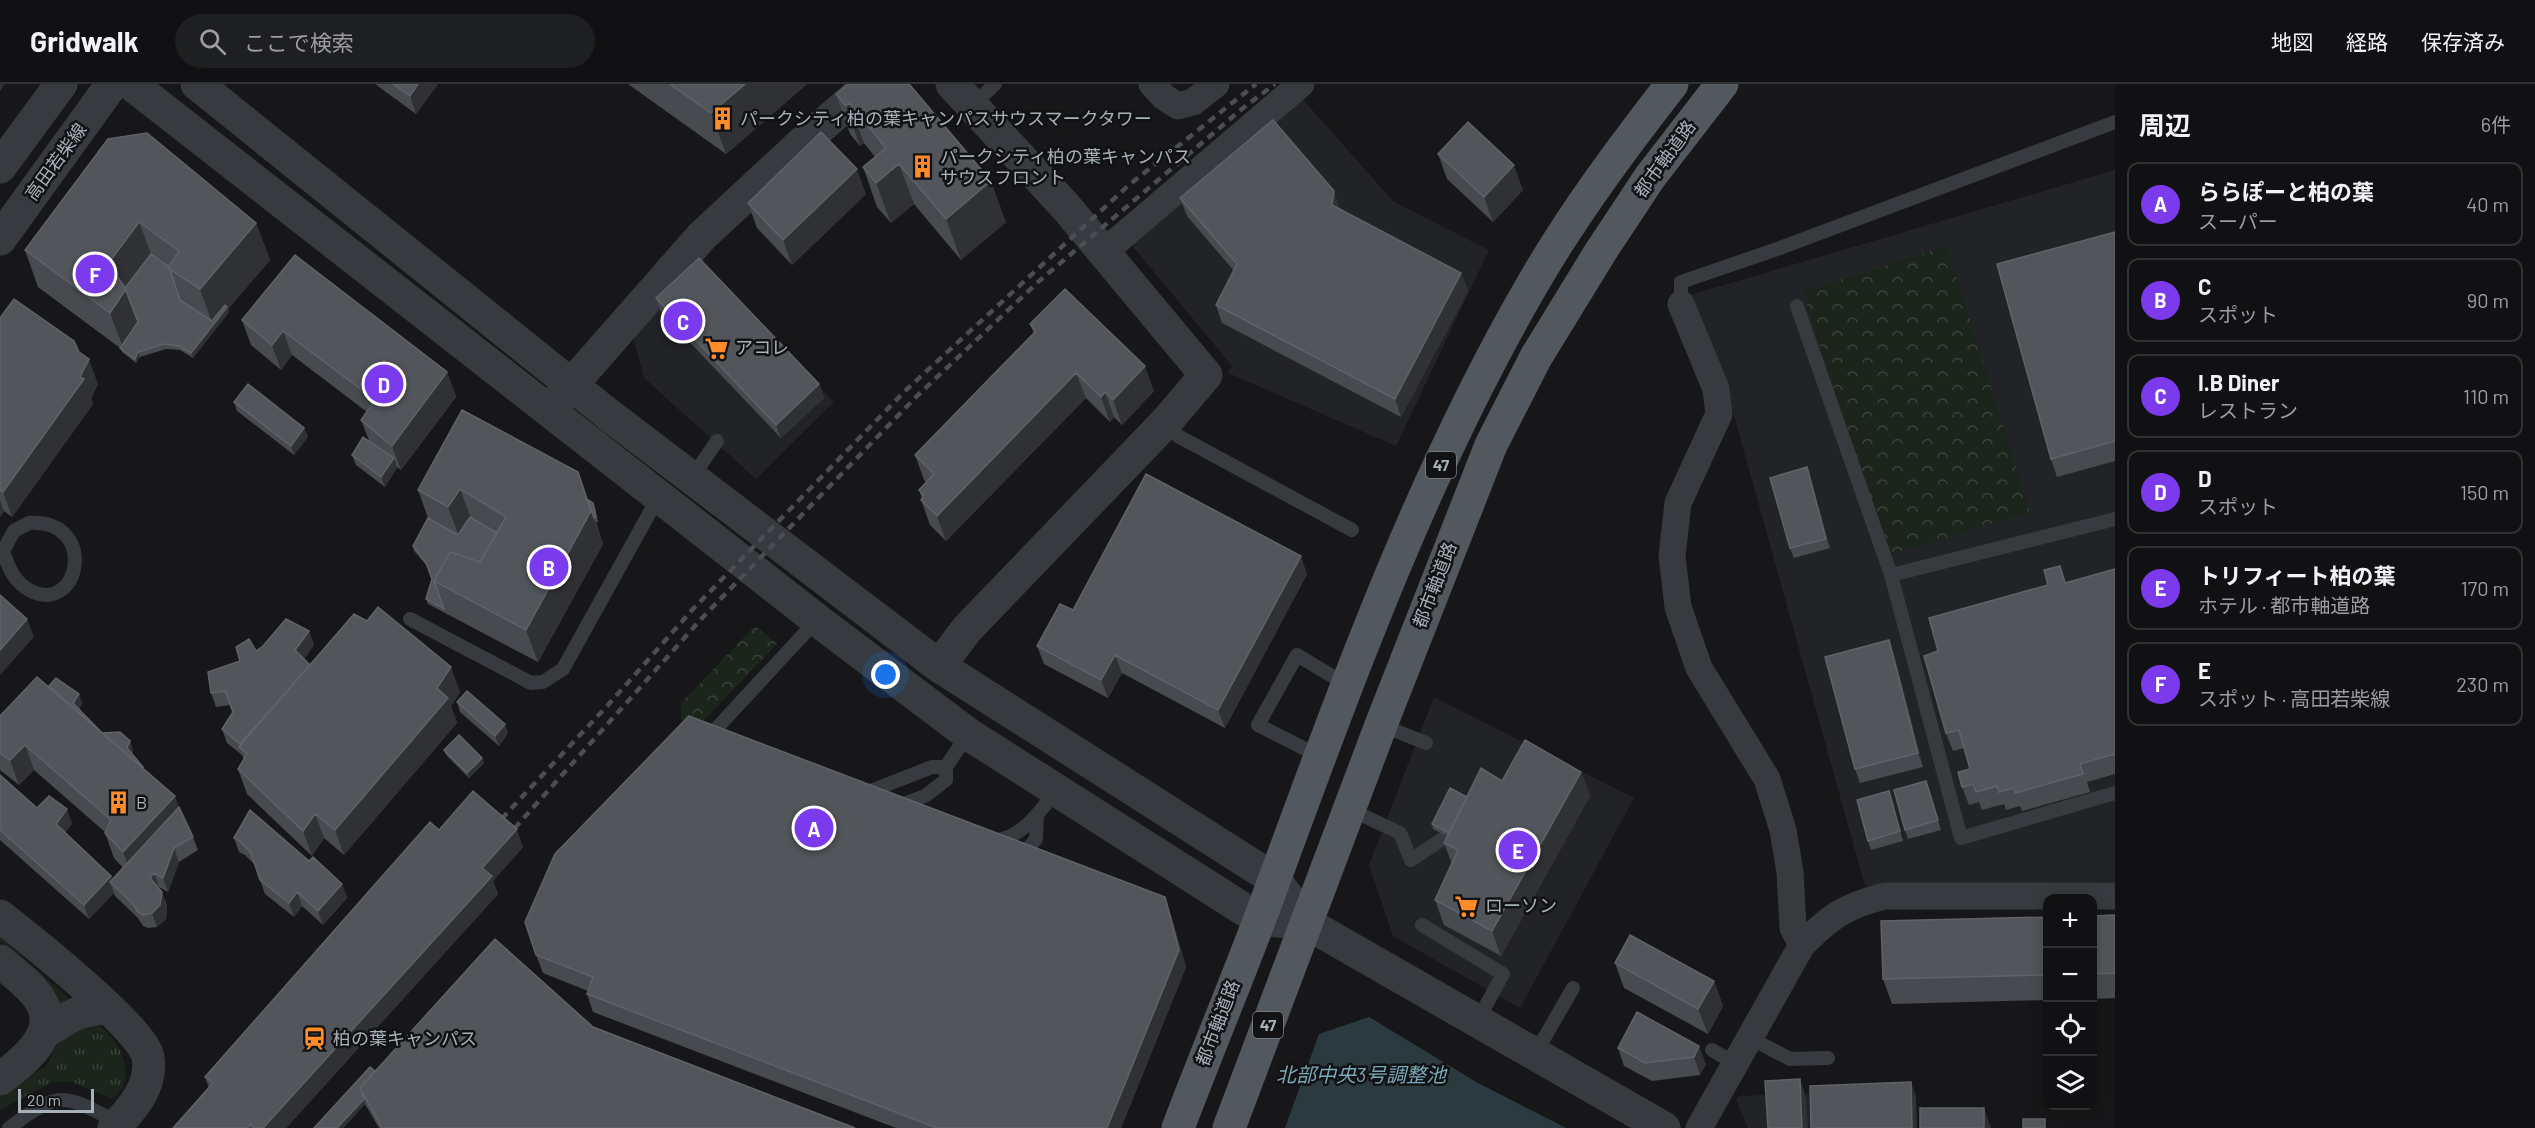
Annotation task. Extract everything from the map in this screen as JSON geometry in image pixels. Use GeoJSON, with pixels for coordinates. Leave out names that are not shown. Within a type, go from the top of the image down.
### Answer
{"type":"FeatureCollection","features":[{"type":"Feature","properties":{"kind":"main road","name":"都市軸道路"},"geometry":{"type":"LineString","coordinates":[[1178,1128],[1392,569],[1480,381],[1532,285],[1581,207],[1631,136],[1672,84]]}},
{"type":"Feature","properties":{"kind":"main road","name":"都市軸道路"},"geometry":{"type":"LineString","coordinates":[[1229,1128],[1308,924],[1349,808],[1491,444],[1536,357],[1600,251],[1650,177],[1722,84]]}},
{"type":"Feature","properties":{"kind":"street"},"geometry":{"type":"LineString","coordinates":[[0,167],[61,84]]}},
{"type":"Feature","properties":{"kind":"street","name":"高田若柴線"},"geometry":{"type":"LineString","coordinates":[[0,239],[112,84]]}},
{"type":"Feature","properties":{"kind":"street"},"geometry":{"type":"LineString","coordinates":[[131,84],[817,620],[968,734],[1046,803],[1259,919],[1308,924]]}},
{"type":"Feature","properties":{"kind":"street"},"geometry":{"type":"LineString","coordinates":[[197,84],[691,479],[939,666],[1274,879],[1308,924],[1664,1128]]}},
{"type":"Feature","properties":{"kind":"street"},"geometry":{"type":"LineString","coordinates":[[549,411],[571,383],[702,236],[801,144],[870,84]]}},
{"type":"Feature","properties":{"kind":"street"},"geometry":{"type":"LineString","coordinates":[[1152,84],[1164,97],[1178,106],[1193,102],[1216,84]]}},
{"type":"Feature","properties":{"kind":"street"},"geometry":{"type":"LineString","coordinates":[[1104,252],[1301,84]]}},
{"type":"Feature","properties":{"kind":"street"},"geometry":{"type":"LineString","coordinates":[[939,666],[967,629],[1166,422],[1206,375],[974,91]]}},
{"type":"Feature","properties":{"kind":"street"},"geometry":{"type":"LineString","coordinates":[[1680,304],[1716,389],[1719,414],[1678,503],[1672,556],[1678,608],[1700,668],[1767,779],[1783,830],[1790,872],[1792,928],[1802,945]]}},
{"type":"Feature","properties":{"kind":"street"},"geometry":{"type":"LineString","coordinates":[[1699,1128],[1802,945],[1823,924],[1854,904],[1885,896],[2115,896]]}},
{"type":"Feature","properties":{"kind":"street"},"geometry":{"type":"LineString","coordinates":[[0,916],[39,946],[108,1008],[136,1035],[148,1055],[148,1075],[143,1091],[116,1126]]}},
{"type":"Feature","properties":{"kind":"street"},"geometry":{"type":"LineString","coordinates":[[0,961],[41,1002],[45,1011],[44,1033]]}},
{"type":"Feature","properties":{"kind":"street"},"geometry":{"type":"LineString","coordinates":[[0,1079],[26,1058],[44,1033],[74,1014],[88,1009],[108,1008]]}},
{"type":"Feature","properties":{"kind":"lane"},"geometry":{"type":"LineString","coordinates":[[1680,304],[1681,282],[1780,248],[2115,122]]}},
{"type":"Feature","properties":{"kind":"lane"},"geometry":{"type":"LineString","coordinates":[[1797,306],[1891,575],[1961,838],[2115,793]]}},
{"type":"Feature","properties":{"kind":"lane"},"geometry":{"type":"LineString","coordinates":[[1166,422],[1178,436],[1352,530]]}},
{"type":"Feature","properties":{"kind":"lane"},"geometry":{"type":"LineString","coordinates":[[691,479],[717,441]]}},
{"type":"Feature","properties":{"kind":"lane"},"geometry":{"type":"LineString","coordinates":[[410,620],[531,683],[543,682],[563,669],[659,496]]}},
{"type":"Feature","properties":{"kind":"lane"},"geometry":{"type":"LineString","coordinates":[[1891,575],[2115,519]]}},
{"type":"Feature","properties":{"kind":"lane"},"geometry":{"type":"LineString","coordinates":[[41,523],[52,526],[63,532],[75,552],[73,576],[57,593],[38,594],[22,586],[10,572],[1,551],[14,531],[29,524],[41,523]]}},
{"type":"Feature","properties":{"kind":"lane"},"geometry":{"type":"LineString","coordinates":[[714,731],[817,620]]}},
{"type":"Feature","properties":{"kind":"lane"},"geometry":{"type":"LineString","coordinates":[[1321,756],[1258,725],[1297,655],[1349,682]]}},
{"type":"Feature","properties":{"kind":"lane"},"geometry":{"type":"LineString","coordinates":[[1381,725],[1426,743]]}},
{"type":"Feature","properties":{"kind":"lane"},"geometry":{"type":"LineString","coordinates":[[890,808],[925,796],[946,780],[946,767],[968,734]]}},
{"type":"Feature","properties":{"kind":"lane"},"geometry":{"type":"LineString","coordinates":[[858,796],[932,767],[946,767]]}},
{"type":"Feature","properties":{"kind":"lane"},"geometry":{"type":"LineString","coordinates":[[979,842],[999,840],[1018,833],[1046,803]]}},
{"type":"Feature","properties":{"kind":"lane"},"geometry":{"type":"LineString","coordinates":[[1020,858],[1036,839],[1046,803]]}},
{"type":"Feature","properties":{"kind":"lane"},"geometry":{"type":"LineString","coordinates":[[1349,808],[1400,833],[1411,860],[1447,836],[1462,810]]}},
{"type":"Feature","properties":{"kind":"lane"},"geometry":{"type":"LineString","coordinates":[[1422,925],[1503,974],[1478,1020]]}},
{"type":"Feature","properties":{"kind":"lane"},"geometry":{"type":"LineString","coordinates":[[1535,1054],[1573,988]]}},
{"type":"Feature","properties":{"kind":"lane"},"geometry":{"type":"LineString","coordinates":[[1750,1038],[1790,1059],[1828,1058]]}},
{"type":"Feature","properties":{"kind":"lane"},"geometry":{"type":"LineString","coordinates":[[1712,1050],[1736,1064]]}},
{"type":"Feature","properties":{"kind":"lane"},"geometry":{"type":"LineString","coordinates":[[9,1128],[36,1107],[56,1099],[75,1100],[116,1126]]}},
{"type":"Feature","properties":{"kind":"shaded area"},"geometry":{"type":"Polygon","coordinates":[[[1299,95],[1394,202],[1489,250],[1396,446],[1228,373],[1232,366],[1125,237],[1299,95]]]}},
{"type":"Feature","properties":{"kind":"shaded area"},"geometry":{"type":"Polygon","coordinates":[[[2115,170],[2115,882],[1865,886],[1733,412],[1694,313],[1690,295],[2115,170]]]}},
{"type":"Feature","properties":{"kind":"shaded area"},"geometry":{"type":"Polygon","coordinates":[[[704,264],[834,402],[756,479],[644,378],[632,332],[704,264]]]}},
{"type":"Feature","properties":{"kind":"shaded area"},"geometry":{"type":"Polygon","coordinates":[[[1434,697],[1634,798],[1520,1008],[1393,936],[1369,865],[1434,697]]]}},
{"type":"Feature","properties":{"kind":"shaded area"},"geometry":{"type":"Polygon","coordinates":[[[1809,1093],[1811,1128],[1748,1128],[1736,1100],[1739,1096],[1809,1093]]]}},
{"type":"Feature","properties":{"kind":"green space"},"geometry":{"type":"Polygon","coordinates":[[[1947,246],[2030,512],[1886,556],[1803,291],[1947,246]]]}},
{"type":"Feature","properties":{"kind":"green space"},"geometry":{"type":"Polygon","coordinates":[[[755,626],[777,644],[701,723],[681,720],[681,703],[755,626]]]}},
{"type":"Feature","properties":{"kind":"green space"},"geometry":{"type":"Polygon","coordinates":[[[0,936],[71,1001],[62,1010],[47,985],[0,942],[0,936]]]}},
{"type":"Feature","properties":{"kind":"green space"},"geometry":{"type":"Polygon","coordinates":[[[95,1022],[114,1040],[123,1057],[125,1081],[118,1094],[111,1098],[72,1082],[52,1082],[0,1110],[0,1096],[47,1065],[62,1036],[95,1022]]]}},
{"type":"Feature","properties":{"kind":"water","name":"北部中央3号調整池"},"geometry":{"type":"Polygon","coordinates":[[[1369,1017],[1478,1083],[1566,1128],[1285,1128],[1319,1034],[1369,1017]]]}},
{"type":"Feature","properties":{"kind":"building"},"geometry":{"type":"Polygon","coordinates":[[[393,84],[418,84],[410,96],[393,84]]]}},
{"type":"Feature","properties":{"kind":"building"},"geometry":{"type":"Polygon","coordinates":[[[670,84],[745,84],[711,113],[670,84]]]}},
{"type":"Feature","properties":{"kind":"building"},"geometry":{"type":"Polygon","coordinates":[[[848,84],[909,84],[991,181],[946,219],[899,164],[876,183],[863,167],[886,148],[849,103],[846,106],[836,94],[848,84]]]}},
{"type":"Feature","properties":{"kind":"building"},"geometry":{"type":"Polygon","coordinates":[[[1273,120],[1334,191],[1332,205],[1461,273],[1395,399],[1216,305],[1237,264],[1180,198],[1273,120]]]}},
{"type":"Feature","properties":{"kind":"building"},"geometry":{"type":"Polygon","coordinates":[[[1468,122],[1514,165],[1484,197],[1438,154],[1468,122]]]}},
{"type":"Feature","properties":{"kind":"building"},"geometry":{"type":"Polygon","coordinates":[[[821,132],[857,169],[783,240],[748,203],[821,132]]]}},
{"type":"Feature","properties":{"kind":"building"},"geometry":{"type":"Polygon","coordinates":[[[147,133],[256,223],[200,289],[168,268],[179,251],[139,222],[108,264],[126,289],[110,313],[25,250],[108,139],[147,133]]]}},
{"type":"Feature","properties":{"kind":"building"},"geometry":{"type":"Polygon","coordinates":[[[2115,232],[2115,441],[2051,459],[1997,264],[2115,232]]]}},
{"type":"Feature","properties":{"kind":"building"},"geometry":{"type":"Polygon","coordinates":[[[151,254],[169,267],[180,300],[212,321],[225,305],[227,307],[191,353],[178,346],[164,344],[138,352],[135,359],[120,348],[138,322],[125,288],[151,254]]]}},
{"type":"Feature","properties":{"kind":"building"},"geometry":{"type":"Polygon","coordinates":[[[295,255],[447,372],[392,446],[361,420],[375,400],[283,331],[272,345],[242,320],[295,255]]]}},
{"type":"Feature","properties":{"kind":"building"},"geometry":{"type":"Polygon","coordinates":[[[699,258],[819,384],[776,425],[656,298],[699,258]]]}},
{"type":"Feature","properties":{"kind":"building"},"geometry":{"type":"Polygon","coordinates":[[[1065,289],[1145,366],[1113,400],[1105,392],[1101,397],[1076,373],[937,516],[921,500],[924,496],[919,490],[934,474],[915,455],[1036,331],[1030,324],[1065,289]]]}},
{"type":"Feature","properties":{"kind":"building"},"geometry":{"type":"Polygon","coordinates":[[[14,299],[74,341],[79,352],[89,359],[80,377],[84,379],[3,492],[0,490],[0,318],[14,299]]]}},
{"type":"Feature","properties":{"kind":"building"},"geometry":{"type":"Polygon","coordinates":[[[248,384],[304,428],[291,446],[234,402],[248,384]]]}},
{"type":"Feature","properties":{"kind":"building"},"geometry":{"type":"Polygon","coordinates":[[[462,410],[578,472],[591,511],[526,630],[434,581],[450,552],[480,562],[506,517],[460,489],[448,507],[418,490],[462,410]]]}},
{"type":"Feature","properties":{"kind":"building"},"geometry":{"type":"Polygon","coordinates":[[[363,437],[394,458],[381,477],[352,455],[363,437]]]}},
{"type":"Feature","properties":{"kind":"building"},"geometry":{"type":"Polygon","coordinates":[[[1807,467],[1826,539],[1790,548],[1770,478],[1807,467]]]}},
{"type":"Feature","properties":{"kind":"building"},"geometry":{"type":"Polygon","coordinates":[[[1146,474],[1301,556],[1218,710],[1115,655],[1101,680],[1037,646],[1060,604],[1073,610],[1146,474]]]}},
{"type":"Feature","properties":{"kind":"building"},"geometry":{"type":"Polygon","coordinates":[[[588,500],[593,503],[596,517],[594,518],[588,500]]]}},
{"type":"Feature","properties":{"kind":"building"},"geometry":{"type":"Polygon","coordinates":[[[470,517],[497,533],[480,562],[450,552],[434,581],[444,609],[426,599],[432,579],[426,563],[413,546],[428,518],[458,535],[470,517]]]}},
{"type":"Feature","properties":{"kind":"building"},"geometry":{"type":"Polygon","coordinates":[[[2060,566],[2065,583],[2115,569],[2115,754],[2080,764],[2083,774],[2015,793],[2014,788],[1999,792],[1997,786],[1976,792],[1973,784],[1962,787],[1958,772],[1970,769],[1959,730],[1946,733],[1924,656],[1938,651],[1929,618],[2048,585],[2044,570],[2060,566]]]}},
{"type":"Feature","properties":{"kind":"building"},"geometry":{"type":"Polygon","coordinates":[[[0,595],[27,619],[0,650],[0,595]]]}},
{"type":"Feature","properties":{"kind":"building"},"geometry":{"type":"Polygon","coordinates":[[[378,607],[451,667],[437,688],[448,698],[335,830],[315,814],[303,831],[238,769],[247,754],[239,747],[354,614],[367,621],[378,607]]]}},
{"type":"Feature","properties":{"kind":"building"},"geometry":{"type":"Polygon","coordinates":[[[286,619],[309,631],[295,650],[310,665],[240,744],[222,729],[233,712],[225,691],[211,693],[208,672],[240,661],[236,647],[249,639],[256,651],[286,619]]]}},
{"type":"Feature","properties":{"kind":"building"},"geometry":{"type":"Polygon","coordinates":[[[1889,640],[1918,753],[1855,769],[1825,657],[1889,640]]]}},
{"type":"Feature","properties":{"kind":"building","name":"B"},"geometry":{"type":"Polygon","coordinates":[[[37,677],[175,796],[123,852],[105,833],[111,820],[25,745],[10,760],[0,753],[0,716],[37,677]]]}},
{"type":"Feature","properties":{"kind":"building"},"geometry":{"type":"Polygon","coordinates":[[[56,678],[79,694],[73,703],[102,733],[49,686],[56,678]]]}},
{"type":"Feature","properties":{"kind":"building"},"geometry":{"type":"Polygon","coordinates":[[[467,691],[505,724],[495,736],[457,702],[467,691]]]}},
{"type":"Feature","properties":{"kind":"building"},"geometry":{"type":"Polygon","coordinates":[[[689,716],[1165,897],[1179,950],[1107,1128],[937,1128],[587,994],[593,977],[536,955],[525,922],[555,854],[689,716]]]}},
{"type":"Feature","properties":{"kind":"building"},"geometry":{"type":"Polygon","coordinates":[[[120,732],[130,741],[127,748],[143,767],[103,733],[120,732]]]}},
{"type":"Feature","properties":{"kind":"building"},"geometry":{"type":"Polygon","coordinates":[[[459,735],[482,758],[467,773],[444,750],[459,735]]]}},
{"type":"Feature","properties":{"kind":"building"},"geometry":{"type":"Polygon","coordinates":[[[1525,740],[1581,772],[1492,931],[1435,900],[1458,850],[1444,843],[1481,768],[1502,781],[1525,740]]]}},
{"type":"Feature","properties":{"kind":"building"},"geometry":{"type":"Polygon","coordinates":[[[0,775],[37,808],[49,796],[67,809],[56,824],[111,876],[84,905],[0,830],[0,775]]]}},
{"type":"Feature","properties":{"kind":"building"},"geometry":{"type":"Polygon","coordinates":[[[1926,781],[1938,820],[1905,830],[1894,790],[1926,781]]]}},
{"type":"Feature","properties":{"kind":"building"},"geometry":{"type":"Polygon","coordinates":[[[1450,788],[1467,797],[1449,833],[1432,824],[1450,788]]]}},
{"type":"Feature","properties":{"kind":"building"},"geometry":{"type":"Polygon","coordinates":[[[473,791],[517,829],[482,868],[492,876],[263,1128],[255,1128],[250,1124],[247,1128],[173,1128],[213,1083],[205,1077],[430,822],[439,830],[473,791]]]}},
{"type":"Feature","properties":{"kind":"building"},"geometry":{"type":"Polygon","coordinates":[[[1889,791],[1900,831],[1868,841],[1857,800],[1889,791]]]}},
{"type":"Feature","properties":{"kind":"building"},"geometry":{"type":"Polygon","coordinates":[[[179,807],[193,837],[174,848],[163,878],[154,873],[150,878],[162,892],[160,905],[152,913],[143,915],[110,882],[179,807]]]}},
{"type":"Feature","properties":{"kind":"building"},"geometry":{"type":"Polygon","coordinates":[[[250,810],[309,861],[313,857],[342,884],[318,911],[297,892],[289,903],[260,880],[251,853],[234,838],[250,810]]]}},
{"type":"Feature","properties":{"kind":"building"},"geometry":{"type":"Polygon","coordinates":[[[2115,915],[2115,973],[2097,974],[2097,916],[2115,915]]]}},
{"type":"Feature","properties":{"kind":"building"},"geometry":{"type":"Polygon","coordinates":[[[2043,917],[2043,975],[1883,979],[1881,921],[2043,917]]]}},
{"type":"Feature","properties":{"kind":"building"},"geometry":{"type":"Polygon","coordinates":[[[1630,935],[1714,981],[1698,1009],[1615,963],[1630,935]]]}},
{"type":"Feature","properties":{"kind":"building"},"geometry":{"type":"Polygon","coordinates":[[[495,939],[593,1027],[855,1128],[382,1128],[360,1088],[495,939]]]}},
{"type":"Feature","properties":{"kind":"building"},"geometry":{"type":"Polygon","coordinates":[[[1637,1012],[1699,1046],[1694,1057],[1645,1063],[1618,1048],[1637,1012]]]}},
{"type":"Feature","properties":{"kind":"building"},"geometry":{"type":"Polygon","coordinates":[[[370,1067],[375,1071],[360,1088],[364,1099],[337,1128],[314,1128],[370,1067]]]}},
{"type":"Feature","properties":{"kind":"building"},"geometry":{"type":"Polygon","coordinates":[[[1800,1079],[1802,1128],[1768,1128],[1765,1081],[1800,1079]]]}},
{"type":"Feature","properties":{"kind":"building"},"geometry":{"type":"Polygon","coordinates":[[[1911,1082],[1912,1128],[1811,1128],[1810,1086],[1911,1082]]]}},
{"type":"Feature","properties":{"kind":"building"},"geometry":{"type":"Polygon","coordinates":[[[1920,1108],[1984,1108],[1984,1128],[1920,1128],[1920,1108]]]}},
{"type":"Feature","properties":{"kind":"building"},"geometry":{"type":"Polygon","coordinates":[[[2023,1119],[2045,1119],[2045,1128],[2023,1128],[2023,1119]]]}},
{"type":"Feature","properties":{"kind":"railway"},"geometry":{"type":"LineString","coordinates":[[492,829],[608,705],[693,609],[906,390],[1129,185],[1256,84]]}},
{"type":"Feature","properties":{"kind":"railway"},"geometry":{"type":"LineString","coordinates":[[505,839],[703,617],[917,396],[1038,282],[1243,108],[1275,84]]}},
{"type":"Feature","properties":{"kind":"place","name":"パークシティ柏の葉キャンパスサウスマークタワー"},"geometry":{"type":"Point","coordinates":[722,119]}},
{"type":"Feature","properties":{"kind":"place","name":"パークシティ柏の葉キャンパス サウスフロント"},"geometry":{"type":"Point","coordinates":[922,167]}},
{"type":"Feature","properties":{"kind":"place","name":"E"},"geometry":{"type":"Point","coordinates":[95,274]}},
{"type":"Feature","properties":{"kind":"place","name":"I.B Diner"},"geometry":{"type":"Point","coordinates":[683,321]}},
{"type":"Feature","properties":{"kind":"place","name":"アコレ"},"geometry":{"type":"Point","coordinates":[717,348]}},
{"type":"Feature","properties":{"kind":"place","name":"D"},"geometry":{"type":"Point","coordinates":[384,384]}},
{"type":"Feature","properties":{"kind":"place","name":"C"},"geometry":{"type":"Point","coordinates":[549,567]}},
{"type":"Feature","properties":{"kind":"place","name":"B"},"geometry":{"type":"Point","coordinates":[118,803]}},
{"type":"Feature","properties":{"kind":"place","name":"ららぽーと柏の葉"},"geometry":{"type":"Point","coordinates":[814,828]}},
{"type":"Feature","properties":{"kind":"place","name":"トリフィート柏の葉"},"geometry":{"type":"Point","coordinates":[1518,850]}},
{"type":"Feature","properties":{"kind":"place","name":"ローソン"},"geometry":{"type":"Point","coordinates":[1467,906]}},
{"type":"Feature","properties":{"kind":"place","name":"柏の葉キャンパス"},"geometry":{"type":"Point","coordinates":[315,1039]}}]}
